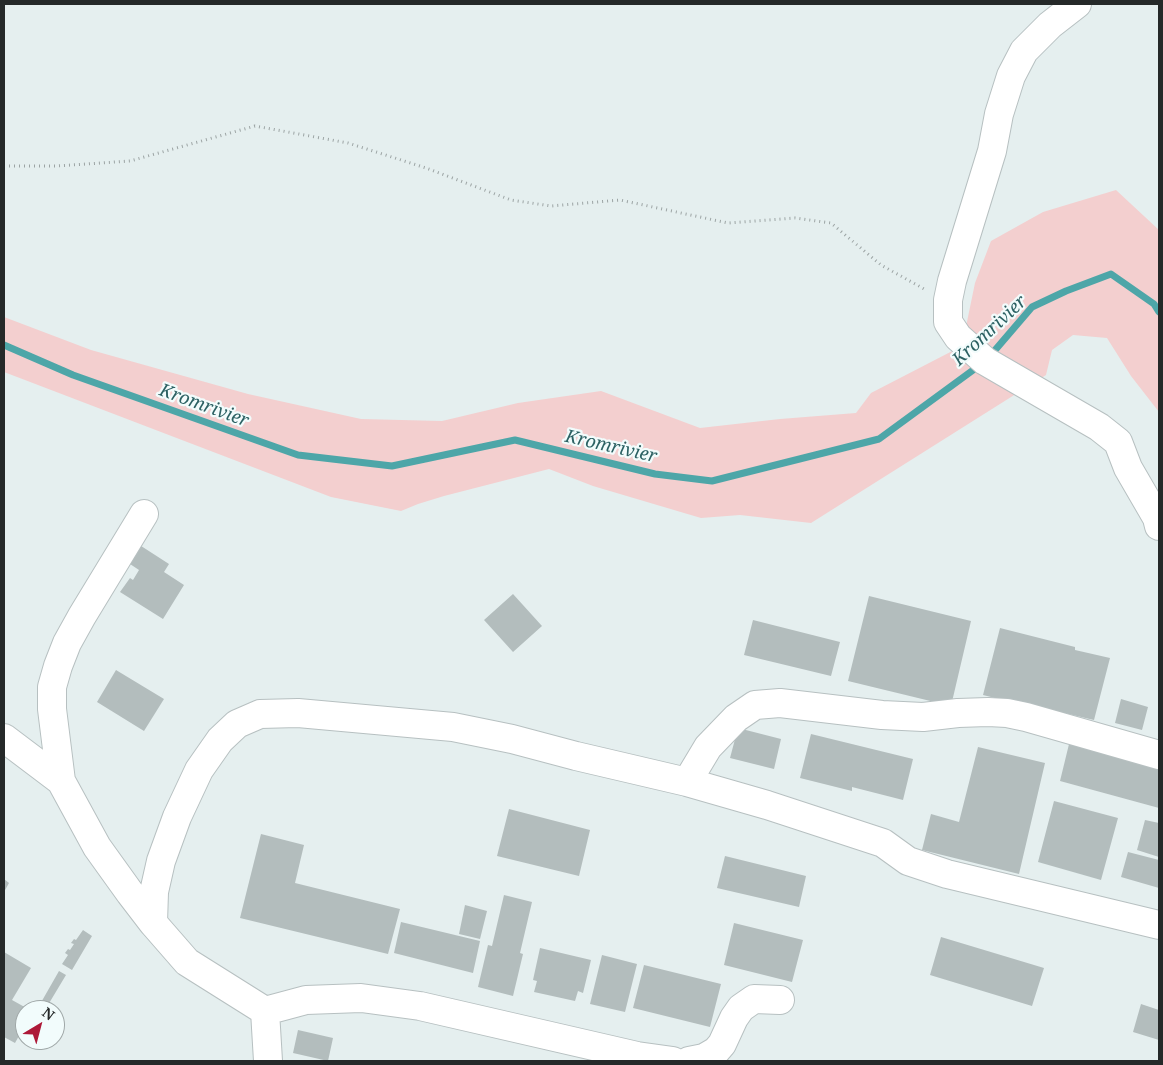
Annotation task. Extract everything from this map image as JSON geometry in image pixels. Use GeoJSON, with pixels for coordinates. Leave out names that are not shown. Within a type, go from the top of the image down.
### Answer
{"type":"FeatureCollection","features":[{"type":"Feature","properties":{"kind":"street"},"geometry":{"type":"LineString","coordinates":[[1077,4],[1050,25],[1024,51],[1011,76],[999,114],[992,151],[952,280],[948,300],[948,322],[958,337],[985,361],[1099,427],[1118,442],[1128,468],[1157,518],[1159,526]]}},
{"type":"Feature","properties":{"kind":"street"},"geometry":{"type":"LineString","coordinates":[[144,514],[82,616],[68,643],[52,686],[52,708],[60,781],[97,847],[130,893],[187,962],[265,1011],[306,1000],[361,998],[420,1006],[637,1056],[673,1061]]}},
{"type":"Feature","properties":{"kind":"street"},"geometry":{"type":"LineString","coordinates":[[687,782],[708,747],[736,718],[755,705],[780,703],[882,715],[923,717],[958,713],[988,712],[1007,714],[1026,717],[1159,755]]}},
{"type":"Feature","properties":{"kind":"street"},"geometry":{"type":"LineString","coordinates":[[153,922],[154,892],[161,862],[177,817],[199,770],[220,740],[237,724],[260,714],[298,713],[453,727],[512,739],[687,782],[767,805],[883,843],[908,861],[947,874],[1159,925]]}},
{"type":"Feature","properties":{"kind":"street"},"geometry":{"type":"LineString","coordinates":[[4,738],[60,781]]}},
{"type":"Feature","properties":{"kind":"street"},"geometry":{"type":"LineString","coordinates":[[689,1061],[704,1058],[716,1051],[722,1044],[734,1018],[741,1008],[754,999],[780,1000]]}},
{"type":"Feature","properties":{"kind":"street"},"geometry":{"type":"LineString","coordinates":[[265,1011],[268,1061]]}},
{"type":"Feature","properties":{"kind":"path"},"geometry":{"type":"LineString","coordinates":[[4,166],[57,166],[130,161],[255,126],[348,143],[426,168],[511,200],[551,206],[620,200],[728,223],[795,218],[831,223],[881,265],[917,286],[948,300]]}},
{"type":"Feature","properties":{"kind":"shaded area"},"geometry":{"type":"Polygon","coordinates":[[[1116,190],[1159,230],[1159,412],[1131,376],[1107,338],[1073,335],[1052,350],[1046,375],[811,523],[740,515],[701,518],[593,486],[549,469],[444,496],[401,511],[331,497],[4,372],[4,317],[91,350],[248,394],[361,419],[442,421],[518,403],[601,391],[700,428],[856,413],[871,393],[962,346],[975,283],[991,241],[1043,212],[1116,190]]]}},
{"type":"Feature","properties":{"kind":"building"},"geometry":{"type":"Polygon","coordinates":[[[138,544],[169,564],[164,572],[184,585],[163,619],[120,592],[130,578],[133,580],[139,570],[127,562],[138,544]]]}},
{"type":"Feature","properties":{"kind":"building"},"geometry":{"type":"Polygon","coordinates":[[[513,594],[542,626],[513,652],[484,620],[513,594]]]}},
{"type":"Feature","properties":{"kind":"building"},"geometry":{"type":"Polygon","coordinates":[[[869,596],[971,621],[951,706],[848,681],[869,596]]]}},
{"type":"Feature","properties":{"kind":"building"},"geometry":{"type":"Polygon","coordinates":[[[753,620],[840,642],[831,676],[744,655],[753,620]]]}},
{"type":"Feature","properties":{"kind":"building"},"geometry":{"type":"Polygon","coordinates":[[[1000,628],[1110,658],[1094,720],[1060,712],[1059,714],[983,695],[1000,628]]]}},
{"type":"Feature","properties":{"kind":"building"},"geometry":{"type":"Polygon","coordinates":[[[116,670],[164,699],[144,731],[97,702],[116,670]]]}},
{"type":"Feature","properties":{"kind":"building"},"geometry":{"type":"Polygon","coordinates":[[[1121,699],[1148,707],[1142,730],[1115,723],[1121,699]]]}},
{"type":"Feature","properties":{"kind":"building"},"geometry":{"type":"Polygon","coordinates":[[[738,728],[781,739],[774,769],[730,758],[738,728]]]}},
{"type":"Feature","properties":{"kind":"building"},"geometry":{"type":"Polygon","coordinates":[[[811,734],[913,759],[903,800],[852,787],[852,791],[800,778],[811,734]]]}},
{"type":"Feature","properties":{"kind":"building"},"geometry":{"type":"Polygon","coordinates":[[[1070,740],[1159,763],[1159,808],[1060,781],[1070,740]]]}},
{"type":"Feature","properties":{"kind":"building"},"geometry":{"type":"Polygon","coordinates":[[[978,747],[1045,763],[1019,874],[922,850],[931,814],[959,822],[978,747]]]}},
{"type":"Feature","properties":{"kind":"building"},"geometry":{"type":"Polygon","coordinates":[[[1054,801],[1118,818],[1101,880],[1038,862],[1054,801]]]}},
{"type":"Feature","properties":{"kind":"building"},"geometry":{"type":"Polygon","coordinates":[[[509,809],[590,830],[579,876],[497,856],[509,809]]]}},
{"type":"Feature","properties":{"kind":"building"},"geometry":{"type":"Polygon","coordinates":[[[1145,820],[1159,823],[1159,857],[1137,850],[1145,820]]]}},
{"type":"Feature","properties":{"kind":"building"},"geometry":{"type":"Polygon","coordinates":[[[261,834],[304,845],[295,883],[400,909],[388,954],[240,918],[261,834]]]}},
{"type":"Feature","properties":{"kind":"building"},"geometry":{"type":"Polygon","coordinates":[[[1128,852],[1159,860],[1159,888],[1121,877],[1128,852]]]}},
{"type":"Feature","properties":{"kind":"building"},"geometry":{"type":"Polygon","coordinates":[[[725,856],[806,876],[799,907],[717,888],[725,856]]]}},
{"type":"Feature","properties":{"kind":"building"},"geometry":{"type":"Polygon","coordinates":[[[4,879],[9,883],[4,892],[4,879]]]}},
{"type":"Feature","properties":{"kind":"building"},"geometry":{"type":"Polygon","coordinates":[[[504,895],[532,902],[520,953],[523,954],[513,996],[478,987],[488,945],[492,946],[504,895]]]}},
{"type":"Feature","properties":{"kind":"building"},"geometry":{"type":"Polygon","coordinates":[[[465,905],[487,911],[480,939],[459,934],[465,905]]]}},
{"type":"Feature","properties":{"kind":"building"},"geometry":{"type":"Polygon","coordinates":[[[401,922],[480,941],[473,973],[394,953],[401,922]]]}},
{"type":"Feature","properties":{"kind":"building"},"geometry":{"type":"Polygon","coordinates":[[[734,923],[803,940],[792,982],[724,965],[734,923]]]}},
{"type":"Feature","properties":{"kind":"building"},"geometry":{"type":"Polygon","coordinates":[[[83,930],[92,936],[72,970],[62,964],[68,955],[65,953],[68,949],[70,950],[74,944],[71,943],[74,939],[76,940],[83,930]]]}},
{"type":"Feature","properties":{"kind":"building"},"geometry":{"type":"Polygon","coordinates":[[[941,937],[1044,968],[1032,1006],[930,975],[941,937]]]}},
{"type":"Feature","properties":{"kind":"building"},"geometry":{"type":"Polygon","coordinates":[[[540,948],[591,960],[583,993],[578,991],[575,1001],[534,992],[537,981],[533,980],[540,948]]]}},
{"type":"Feature","properties":{"kind":"building"},"geometry":{"type":"Polygon","coordinates":[[[4,952],[31,968],[12,1000],[15,1002],[15,1043],[4,1037],[4,952]]]}},
{"type":"Feature","properties":{"kind":"building"},"geometry":{"type":"Polygon","coordinates":[[[602,955],[637,964],[625,1012],[590,1004],[602,955]]]}},
{"type":"Feature","properties":{"kind":"building"},"geometry":{"type":"Polygon","coordinates":[[[644,965],[721,984],[710,1027],[633,1008],[644,965]]]}},
{"type":"Feature","properties":{"kind":"building"},"geometry":{"type":"Polygon","coordinates":[[[59,971],[66,975],[51,1000],[42,1000],[59,971]]]}},
{"type":"Feature","properties":{"kind":"building"},"geometry":{"type":"Polygon","coordinates":[[[1141,1004],[1159,1010],[1159,1040],[1133,1032],[1141,1004]]]}},
{"type":"Feature","properties":{"kind":"building"},"geometry":{"type":"Polygon","coordinates":[[[298,1030],[333,1038],[328,1061],[293,1053],[298,1030]]]}},
{"type":"Feature","properties":{"kind":"waterway","name":"Kromrivier"},"geometry":{"type":"LineString","coordinates":[[990,356],[1032,307],[1066,291],[1111,274],[1154,304],[1159,312]]}},
{"type":"Feature","properties":{"kind":"waterway","name":"Kromrivier"},"geometry":{"type":"LineString","coordinates":[[4,345],[73,375],[298,455],[392,466],[515,440],[655,474],[712,481],[879,439],[980,365]]}}]}
